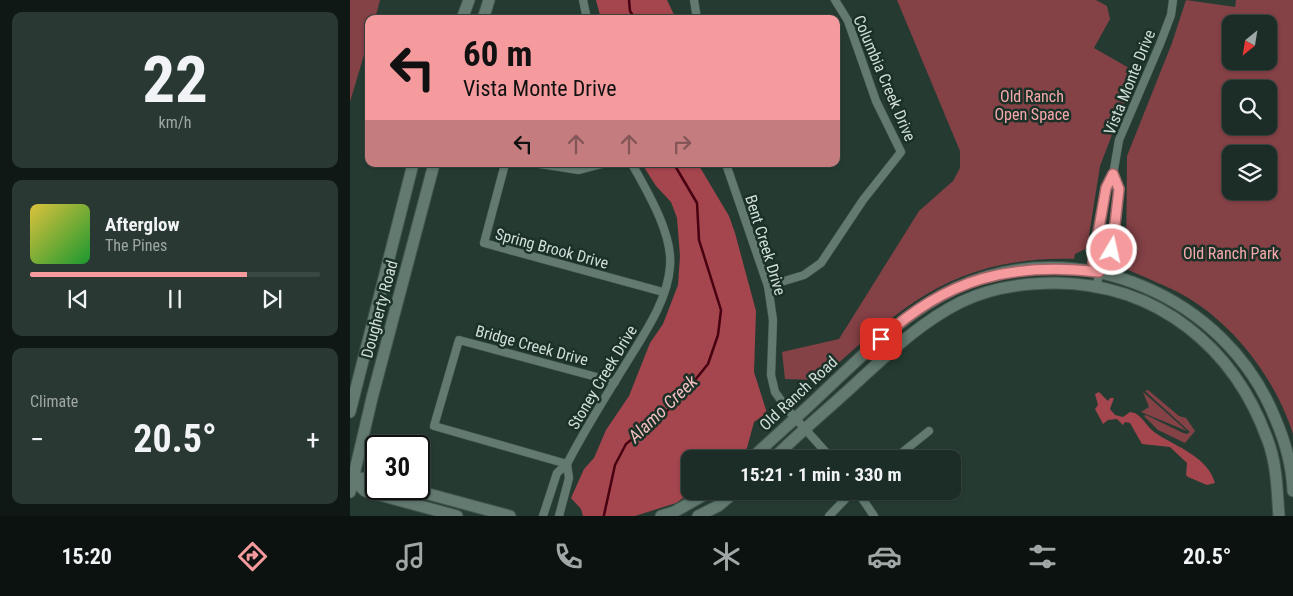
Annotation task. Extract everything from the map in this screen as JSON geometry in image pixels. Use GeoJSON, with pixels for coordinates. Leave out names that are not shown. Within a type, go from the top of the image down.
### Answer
{"type":"FeatureCollection","features":[{"type":"Feature","properties":{"kind":"street"},"geometry":{"type":"LineString","coordinates":[[463,15],[468,0]]}},
{"type":"Feature","properties":{"kind":"street"},"geometry":{"type":"LineString","coordinates":[[484,15],[489,0]]}},
{"type":"Feature","properties":{"kind":"street"},"geometry":{"type":"LineString","coordinates":[[583,0],[586,15]]}},
{"type":"Feature","properties":{"kind":"street"},"geometry":{"type":"LineString","coordinates":[[694,0],[696,15]]}},
{"type":"Feature","properties":{"kind":"street","name":"Columbia Creek Drive"},"geometry":{"type":"LineString","coordinates":[[768,286],[804,275],[821,263],[863,200],[901,152],[876,101],[848,21],[835,0]]}},
{"type":"Feature","properties":{"kind":"street","name":"Vista Monte Drive"},"geometry":{"type":"LineString","coordinates":[[1096,287],[1099,272],[1093,262],[1106,188],[1113,174],[1119,140],[1160,44],[1173,0]]}},
{"type":"Feature","properties":{"kind":"street","name":"Dougherty Road"},"geometry":{"type":"LineString","coordinates":[[350,412],[412,167]]}},
{"type":"Feature","properties":{"kind":"street","name":"Dougherty Road"},"geometry":{"type":"LineString","coordinates":[[350,492],[372,398],[433,167]]}},
{"type":"Feature","properties":{"kind":"street","name":"Spring Brook Drive"},"geometry":{"type":"LineString","coordinates":[[505,167],[484,243],[664,292]]}},
{"type":"Feature","properties":{"kind":"street"},"geometry":{"type":"LineString","coordinates":[[559,167],[578,170],[590,167]]}},
{"type":"Feature","properties":{"kind":"street","name":"Stoney Creek Drive"},"geometry":{"type":"LineString","coordinates":[[543,516],[557,473],[567,464],[649,327],[664,292],[670,266],[666,235],[634,167]]}},
{"type":"Feature","properties":{"kind":"street","name":"Bent Creek Drive"},"geometry":{"type":"LineString","coordinates":[[727,167],[768,286],[773,320],[772,374],[775,392],[824,450]]}},
{"type":"Feature","properties":{"kind":"street","name":"Vista Monte Drive"},"geometry":{"type":"LineString","coordinates":[[1099,272],[1109,265],[1116,220],[1119,189],[1113,174]]}},
{"type":"Feature","properties":{"kind":"street","name":"Old Ranch Road"},"geometry":{"type":"LineString","coordinates":[[761,450],[895,326],[924,304],[957,288],[992,275],[1032,268],[1099,272],[1117,276],[1156,290],[1186,307],[1222,337],[1249,368],[1267,398],[1284,440],[1293,478],[1293,491]]}},
{"type":"Feature","properties":{"kind":"street","name":"Old Ranch Road"},"geometry":{"type":"LineString","coordinates":[[783,450],[907,336],[962,302],[994,291],[1031,283],[1079,284],[1114,290],[1150,304],[1177,318],[1211,347],[1237,377],[1252,403],[1269,442],[1276,477],[1279,516]]}},
{"type":"Feature","properties":{"kind":"street","name":"Bridge Creek Drive"},"geometry":{"type":"LineString","coordinates":[[567,464],[434,426],[459,340],[615,382]]}},
{"type":"Feature","properties":{"kind":"street"},"geometry":{"type":"LineString","coordinates":[[905,450],[928,431]]}},
{"type":"Feature","properties":{"kind":"street","name":"Stoney Creek Drive"},"geometry":{"type":"LineString","coordinates":[[559,516],[569,478],[567,464]]}},
{"type":"Feature","properties":{"kind":"street"},"geometry":{"type":"LineString","coordinates":[[352,479],[365,478]]}},
{"type":"Feature","properties":{"kind":"street"},"geometry":{"type":"LineString","coordinates":[[352,479],[365,491],[457,516]]}},
{"type":"Feature","properties":{"kind":"street"},"geometry":{"type":"LineString","coordinates":[[430,494],[510,516]]}},
{"type":"Feature","properties":{"kind":"street"},"geometry":{"type":"LineString","coordinates":[[661,516],[674,512],[695,500]]}},
{"type":"Feature","properties":{"kind":"street"},"geometry":{"type":"LineString","coordinates":[[698,516],[718,506],[725,500]]}},
{"type":"Feature","properties":{"kind":"street"},"geometry":{"type":"LineString","coordinates":[[829,516],[846,500]]}},
{"type":"Feature","properties":{"kind":"street"},"geometry":{"type":"LineString","coordinates":[[862,500],[874,516]]}},
{"type":"Feature","properties":{"kind":"green space"},"geometry":{"type":"Polygon","coordinates":[[[350,0],[380,0],[376,15],[365,15],[365,51],[350,102],[350,0]]]}},
{"type":"Feature","properties":{"kind":"green space","name":"Old Ranch Open Space"},"geometry":{"type":"Polygon","coordinates":[[[897,0],[1096,0],[1107,6],[1110,19],[1094,48],[1136,72],[1100,166],[1087,248],[1075,254],[1074,259],[1032,260],[995,266],[963,276],[933,290],[905,308],[819,380],[785,379],[782,352],[839,339],[919,211],[953,181],[960,168],[960,151],[897,0]]]}},
{"type":"Feature","properties":{"kind":"green space","name":"Old Ranch Park"},"geometry":{"type":"Polygon","coordinates":[[[1186,0],[1235,7],[1236,0],[1293,0],[1293,434],[1286,414],[1265,374],[1237,338],[1221,322],[1185,296],[1126,269],[1127,156],[1172,43],[1186,0]]]}},
{"type":"Feature","properties":{"kind":"green space"},"geometry":{"type":"Polygon","coordinates":[[[1148,390],[1179,416],[1186,418],[1195,431],[1185,443],[1158,430],[1144,416],[1146,415],[1183,433],[1187,434],[1190,432],[1145,391],[1148,390]]]}},
{"type":"Feature","properties":{"kind":"green space"},"geometry":{"type":"Polygon","coordinates":[[[1143,392],[1187,431],[1141,412],[1149,407],[1143,392]]]}},
{"type":"Feature","properties":{"kind":"shaded area"},"geometry":{"type":"Polygon","coordinates":[[[596,0],[667,0],[674,15],[600,15],[596,0]]]}},
{"type":"Feature","properties":{"kind":"shaded area"},"geometry":{"type":"Polygon","coordinates":[[[644,167],[700,167],[729,216],[756,311],[754,372],[767,413],[754,422],[745,450],[681,450],[681,499],[676,503],[635,516],[583,516],[581,509],[571,498],[584,469],[594,458],[606,430],[629,396],[650,343],[663,324],[678,285],[680,256],[677,218],[671,202],[656,186],[644,167]]]}},
{"type":"Feature","properties":{"kind":"shaded area"},"geometry":{"type":"Polygon","coordinates":[[[1099,392],[1108,401],[1110,398],[1114,398],[1110,409],[1115,415],[1123,417],[1130,412],[1135,413],[1154,432],[1199,459],[1206,466],[1215,483],[1207,485],[1188,477],[1186,475],[1187,463],[1170,447],[1142,444],[1130,423],[1125,422],[1123,425],[1117,419],[1108,420],[1103,424],[1095,409],[1098,405],[1095,394],[1099,392]]]}},
{"type":"Feature","properties":{"kind":"waterway","name":"Alamo Creek"},"geometry":{"type":"LineString","coordinates":[[629,0],[630,11],[632,15]]}},
{"type":"Feature","properties":{"kind":"waterway","name":"Alamo Creek"},"geometry":{"type":"LineString","coordinates":[[604,515],[615,465],[626,444],[666,412],[691,385],[708,364],[718,335],[721,310],[699,240],[697,203],[676,167]]}},
{"type":"Feature","properties":{"kind":"route"},"geometry":{"type":"LineString","coordinates":[[881,339],[924,304],[957,288],[992,275],[1032,268],[1099,272],[1093,262],[1106,188],[1113,174],[1119,189],[1112,250]]}}]}
